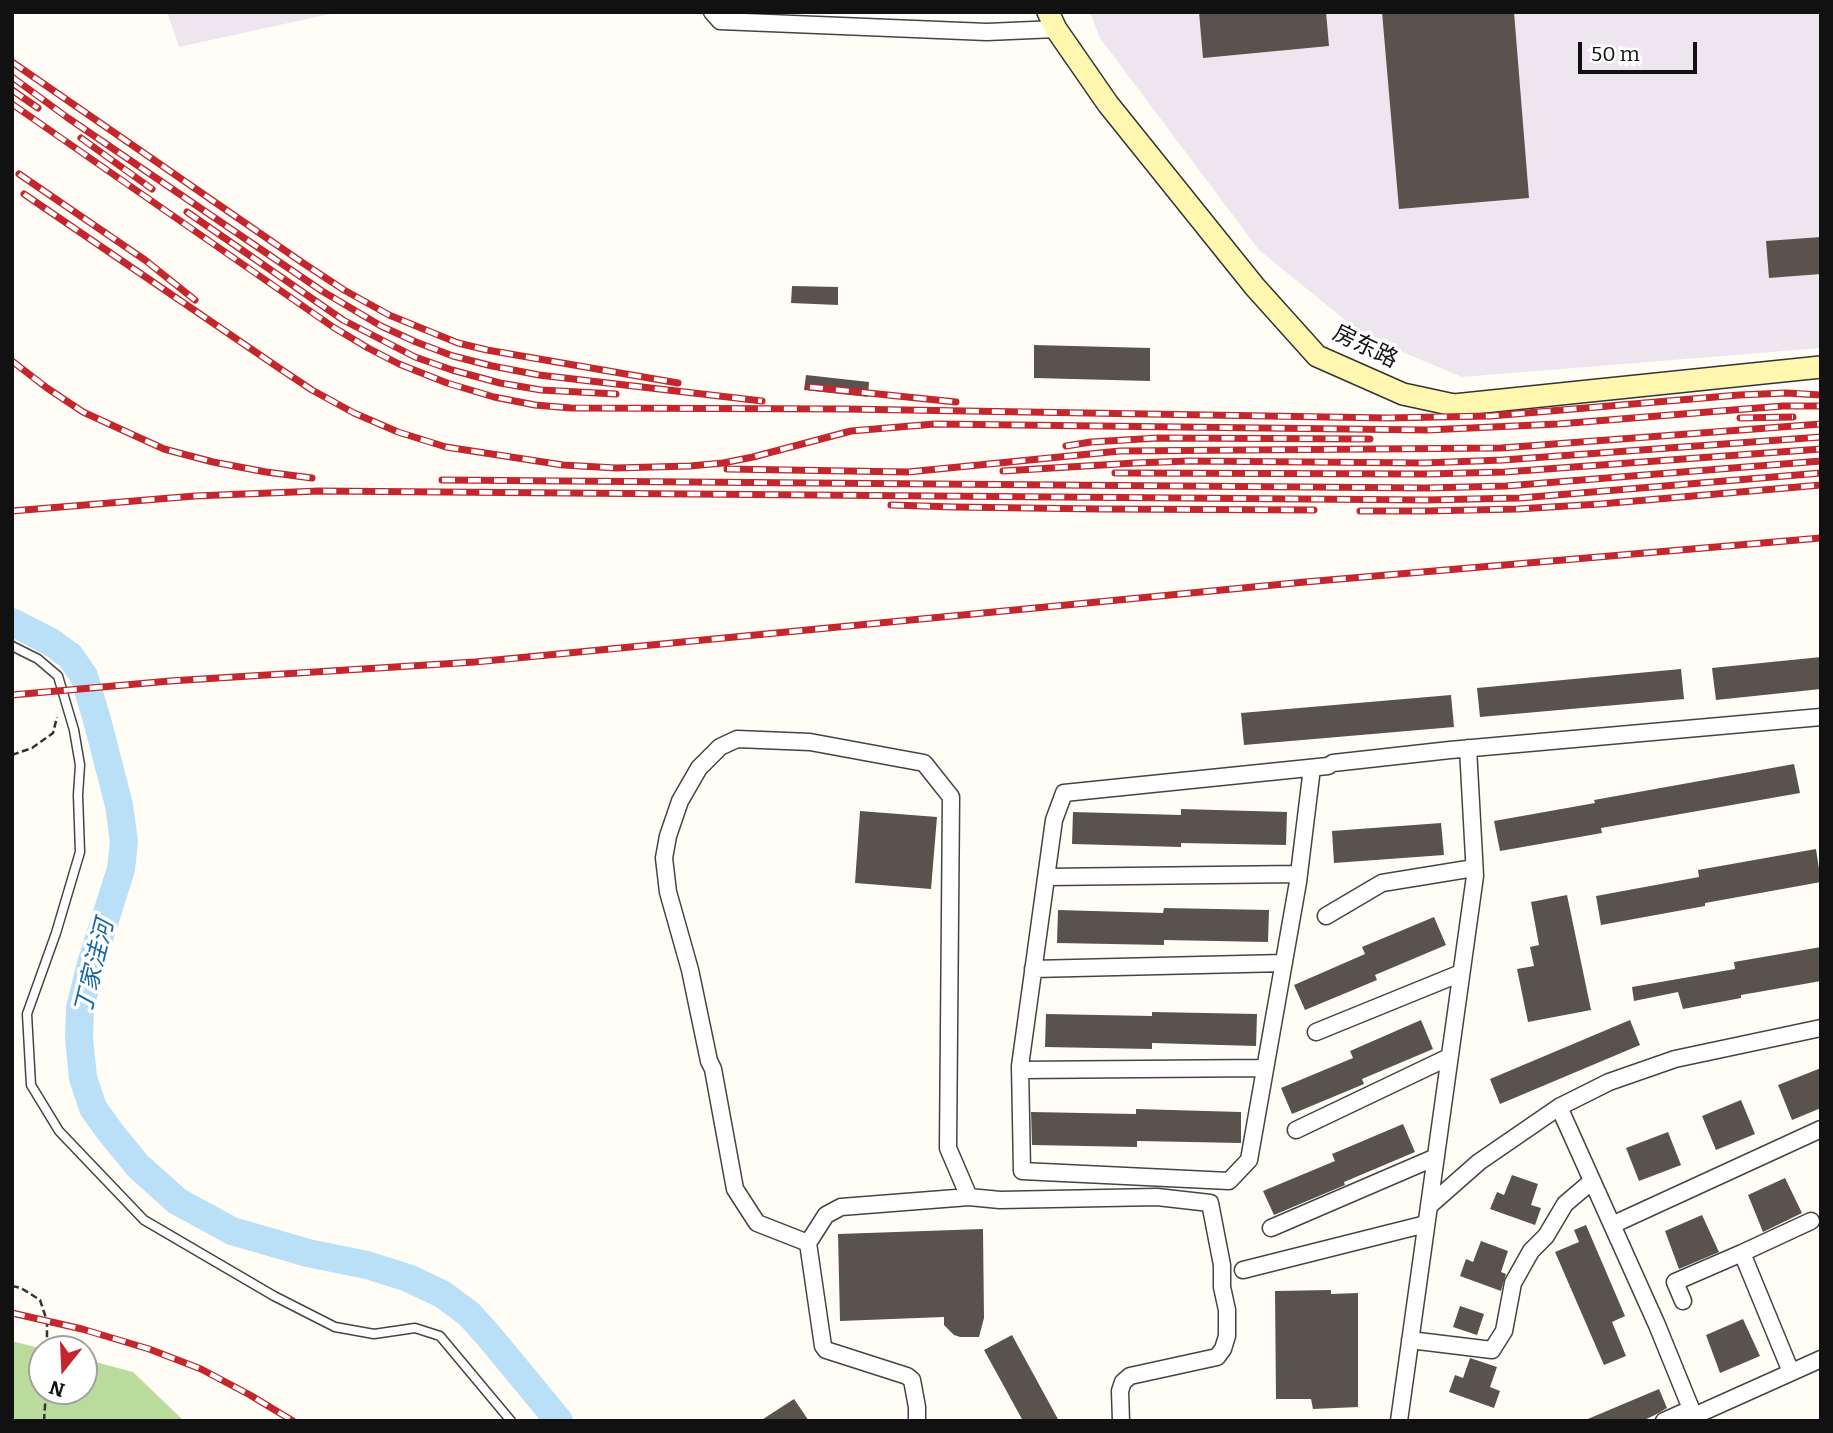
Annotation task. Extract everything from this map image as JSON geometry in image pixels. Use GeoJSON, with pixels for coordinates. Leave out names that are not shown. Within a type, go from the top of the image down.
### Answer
{"type":"FeatureCollection","features":[{"type":"Feature","properties":{"kind":"main road","name":"房东路"},"geometry":{"type":"LineString","coordinates":[[1052,21],[1108,104],[1255,287],[1317,356],[1403,394],[1454,405],[1821,367]]}},
{"type":"Feature","properties":{"kind":"street"},"geometry":{"type":"LineString","coordinates":[[712,12],[720,21],[988,32],[1052,21]]}},
{"type":"Feature","properties":{"kind":"street"},"geometry":{"type":"LineString","coordinates":[[1312,768],[1299,874],[1249,1160],[1229,1181],[1022,1171],[1020,1070],[1054,820],[1064,793],[1312,768],[1333,763],[1468,748],[1821,717]]}},
{"type":"Feature","properties":{"kind":"street"},"geometry":{"type":"LineString","coordinates":[[808,1243],[757,1223],[734,1189],[713,1069],[690,970],[668,892],[664,858],[680,801],[699,768],[720,747],[737,739],[810,742],[925,763],[951,797],[948,1148],[969,1197]]}},
{"type":"Feature","properties":{"kind":"street"},"geometry":{"type":"LineString","coordinates":[[1399,1421],[1475,876],[1468,748]]}},
{"type":"Feature","properties":{"kind":"street"},"geometry":{"type":"LineString","coordinates":[[1326,916],[1382,883],[1474,868]]}},
{"type":"Feature","properties":{"kind":"street"},"geometry":{"type":"LineString","coordinates":[[1046,877],[1299,874]]}},
{"type":"Feature","properties":{"kind":"street"},"geometry":{"type":"LineString","coordinates":[[1033,969],[1284,963]]}},
{"type":"Feature","properties":{"kind":"street"},"geometry":{"type":"LineString","coordinates":[[1316,1032],[1461,973]]}},
{"type":"Feature","properties":{"kind":"street"},"geometry":{"type":"LineString","coordinates":[[1429,1206],[1479,1162],[1559,1107],[1609,1082],[1675,1059],[1821,1028]]}},
{"type":"Feature","properties":{"kind":"street"},"geometry":{"type":"LineString","coordinates":[[1296,1130],[1449,1057]]}},
{"type":"Feature","properties":{"kind":"street"},"geometry":{"type":"LineString","coordinates":[[1020,1070],[1265,1068]]}},
{"type":"Feature","properties":{"kind":"street"},"geometry":{"type":"LineString","coordinates":[[1559,1107],[1657,1325],[1694,1415]]}},
{"type":"Feature","properties":{"kind":"street"},"geometry":{"type":"LineString","coordinates":[[1612,1225],[1821,1129]]}},
{"type":"Feature","properties":{"kind":"street"},"geometry":{"type":"LineString","coordinates":[[1272,1228],[1436,1157]]}},
{"type":"Feature","properties":{"kind":"street"},"geometry":{"type":"LineString","coordinates":[[1410,1340],[1492,1350],[1504,1331],[1513,1283],[1531,1251],[1546,1237],[1565,1204],[1592,1181]]}},
{"type":"Feature","properties":{"kind":"street"},"geometry":{"type":"LineString","coordinates":[[917,1421],[912,1380],[826,1350],[823,1346],[808,1243],[826,1215],[841,1207],[969,1197],[1000,1200],[1157,1197],[1210,1202],[1227,1310],[1227,1336],[1223,1349],[1217,1357],[1130,1376],[1122,1382],[1119,1391],[1121,1421]]}},
{"type":"Feature","properties":{"kind":"street"},"geometry":{"type":"LineString","coordinates":[[1683,1301],[1675,1282],[1811,1222]]}},
{"type":"Feature","properties":{"kind":"street"},"geometry":{"type":"LineString","coordinates":[[1243,1270],[1426,1224]]}},
{"type":"Feature","properties":{"kind":"street"},"geometry":{"type":"LineString","coordinates":[[1742,1253],[1791,1373]]}},
{"type":"Feature","properties":{"kind":"street"},"geometry":{"type":"LineString","coordinates":[[1664,1421],[1694,1415],[1821,1359]]}},
{"type":"Feature","properties":{"kind":"lane"},"geometry":{"type":"LineString","coordinates":[[12,646],[38,659],[58,676],[74,730],[80,765],[80,852],[57,933],[27,1014],[31,1085],[59,1131],[144,1220],[274,1296],[335,1327],[374,1334],[415,1328],[440,1336],[511,1421]]}},
{"type":"Feature","properties":{"kind":"path"},"geometry":{"type":"LineString","coordinates":[[12,755],[32,748],[53,733],[58,715]]}},
{"type":"Feature","properties":{"kind":"path"},"geometry":{"type":"LineString","coordinates":[[12,1286],[21,1288],[40,1300],[47,1321],[47,1335]]}},
{"type":"Feature","properties":{"kind":"shaded area"},"geometry":{"type":"Polygon","coordinates":[[[167,12],[339,12],[179,47],[167,12]]]}},
{"type":"Feature","properties":{"kind":"shaded area"},"geometry":{"type":"Polygon","coordinates":[[[1090,12],[1821,12],[1821,348],[1462,377],[1366,337],[1259,250],[1100,38],[1090,12]]]}},
{"type":"Feature","properties":{"kind":"green space"},"geometry":{"type":"Polygon","coordinates":[[[12,1341],[28,1345],[28,1405],[98,1405],[98,1363],[133,1372],[184,1421],[12,1421],[12,1341]]]}},
{"type":"Feature","properties":{"kind":"building"},"geometry":{"type":"Polygon","coordinates":[[[1199,12],[1326,12],[1329,46],[1203,58],[1199,12]]]}},
{"type":"Feature","properties":{"kind":"building"},"geometry":{"type":"Polygon","coordinates":[[[1382,12],[1514,12],[1529,198],[1399,209],[1382,12]]]}},
{"type":"Feature","properties":{"kind":"building"},"geometry":{"type":"Polygon","coordinates":[[[1821,237],[1821,274],[1769,278],[1766,241],[1821,237]]]}},
{"type":"Feature","properties":{"kind":"building"},"geometry":{"type":"Polygon","coordinates":[[[792,286],[838,287],[838,305],[791,303],[792,286]]]}},
{"type":"Feature","properties":{"kind":"building"},"geometry":{"type":"Polygon","coordinates":[[[1034,345],[1150,348],[1150,381],[1034,378],[1034,345]]]}},
{"type":"Feature","properties":{"kind":"building"},"geometry":{"type":"Polygon","coordinates":[[[806,375],[869,382],[868,397],[804,390],[806,375]]]}},
{"type":"Feature","properties":{"kind":"building"},"geometry":{"type":"Polygon","coordinates":[[[1821,657],[1821,689],[1716,700],[1712,668],[1821,657]]]}},
{"type":"Feature","properties":{"kind":"building"},"geometry":{"type":"Polygon","coordinates":[[[1681,669],[1684,699],[1480,717],[1477,688],[1681,669]]]}},
{"type":"Feature","properties":{"kind":"building"},"geometry":{"type":"Polygon","coordinates":[[[1451,695],[1454,727],[1244,745],[1241,713],[1451,695]]]}},
{"type":"Feature","properties":{"kind":"building"},"geometry":{"type":"Polygon","coordinates":[[[1794,764],[1800,793],[1601,828],[1602,833],[1500,851],[1494,821],[1794,764]]]}},
{"type":"Feature","properties":{"kind":"building"},"geometry":{"type":"Polygon","coordinates":[[[1181,809],[1287,812],[1286,845],[1181,843],[1181,847],[1072,844],[1073,812],[1181,815],[1181,809]]]}},
{"type":"Feature","properties":{"kind":"building"},"geometry":{"type":"Polygon","coordinates":[[[860,811],[937,817],[931,889],[855,883],[860,811]]]}},
{"type":"Feature","properties":{"kind":"building"},"geometry":{"type":"Polygon","coordinates":[[[1441,823],[1444,855],[1334,863],[1332,831],[1441,823]]]}},
{"type":"Feature","properties":{"kind":"building"},"geometry":{"type":"Polygon","coordinates":[[[1816,849],[1821,882],[1601,925],[1596,896],[1699,877],[1698,870],[1816,849]]]}},
{"type":"Feature","properties":{"kind":"building"},"geometry":{"type":"Polygon","coordinates":[[[1567,895],[1591,1010],[1528,1022],[1517,969],[1534,966],[1530,947],[1539,945],[1531,902],[1567,895]]]}},
{"type":"Feature","properties":{"kind":"building"},"geometry":{"type":"Polygon","coordinates":[[[1164,908],[1269,910],[1268,942],[1164,940],[1164,945],[1057,943],[1058,910],[1163,913],[1164,908]]]}},
{"type":"Feature","properties":{"kind":"building"},"geometry":{"type":"Polygon","coordinates":[[[1434,917],[1446,945],[1375,975],[1377,980],[1305,1010],[1294,985],[1365,954],[1362,947],[1434,917]]]}},
{"type":"Feature","properties":{"kind":"building"},"geometry":{"type":"Polygon","coordinates":[[[1821,947],[1821,981],[1741,995],[1741,998],[1683,1009],[1678,992],[1634,1001],[1632,987],[1735,969],[1734,962],[1821,947]]]}},
{"type":"Feature","properties":{"kind":"building"},"geometry":{"type":"Polygon","coordinates":[[[1152,1012],[1257,1014],[1256,1046],[1152,1043],[1152,1049],[1045,1047],[1046,1014],[1152,1016],[1152,1012]]]}},
{"type":"Feature","properties":{"kind":"building"},"geometry":{"type":"Polygon","coordinates":[[[1421,1020],[1433,1049],[1362,1079],[1364,1084],[1292,1114],[1281,1088],[1353,1058],[1350,1051],[1421,1020]]]}},
{"type":"Feature","properties":{"kind":"building"},"geometry":{"type":"Polygon","coordinates":[[[1630,1020],[1640,1045],[1500,1104],[1490,1079],[1630,1020]]]}},
{"type":"Feature","properties":{"kind":"building"},"geometry":{"type":"Polygon","coordinates":[[[1821,1068],[1821,1108],[1792,1120],[1778,1085],[1821,1068]]]}},
{"type":"Feature","properties":{"kind":"building"},"geometry":{"type":"Polygon","coordinates":[[[1741,1100],[1755,1134],[1716,1150],[1702,1116],[1741,1100]]]}},
{"type":"Feature","properties":{"kind":"building"},"geometry":{"type":"Polygon","coordinates":[[[1136,1109],[1241,1112],[1241,1143],[1137,1141],[1137,1147],[1032,1145],[1031,1112],[1136,1114],[1136,1109]]]}},
{"type":"Feature","properties":{"kind":"building"},"geometry":{"type":"Polygon","coordinates":[[[1403,1124],[1415,1152],[1274,1215],[1263,1191],[1335,1161],[1332,1154],[1403,1124]]]}},
{"type":"Feature","properties":{"kind":"building"},"geometry":{"type":"Polygon","coordinates":[[[1668,1132],[1681,1165],[1639,1181],[1626,1148],[1668,1132]]]}},
{"type":"Feature","properties":{"kind":"building"},"geometry":{"type":"Polygon","coordinates":[[[1512,1175],[1538,1184],[1531,1205],[1541,1208],[1535,1225],[1490,1209],[1497,1192],[1504,1195],[1512,1175]]]}},
{"type":"Feature","properties":{"kind":"building"},"geometry":{"type":"Polygon","coordinates":[[[1785,1178],[1802,1213],[1763,1232],[1748,1195],[1785,1178]]]}},
{"type":"Feature","properties":{"kind":"building"},"geometry":{"type":"Polygon","coordinates":[[[1702,1215],[1719,1252],[1679,1269],[1665,1231],[1702,1215]]]}},
{"type":"Feature","properties":{"kind":"building"},"geometry":{"type":"Polygon","coordinates":[[[1586,1225],[1625,1316],[1612,1322],[1626,1356],[1604,1365],[1555,1252],[1579,1242],[1574,1230],[1586,1225]]]}},
{"type":"Feature","properties":{"kind":"building"},"geometry":{"type":"Polygon","coordinates":[[[983,1229],[984,1318],[979,1337],[954,1335],[944,1325],[944,1317],[840,1321],[838,1234],[983,1229]]]}},
{"type":"Feature","properties":{"kind":"building"},"geometry":{"type":"Polygon","coordinates":[[[1481,1241],[1508,1251],[1501,1272],[1506,1274],[1501,1291],[1460,1276],[1466,1259],[1473,1262],[1481,1241]]]}},
{"type":"Feature","properties":{"kind":"building"},"geometry":{"type":"Polygon","coordinates":[[[1331,1290],[1331,1294],[1358,1293],[1358,1407],[1313,1409],[1311,1399],[1276,1399],[1275,1291],[1331,1290]]]}},
{"type":"Feature","properties":{"kind":"building"},"geometry":{"type":"Polygon","coordinates":[[[1460,1306],[1484,1314],[1477,1335],[1453,1327],[1460,1306]]]}},
{"type":"Feature","properties":{"kind":"building"},"geometry":{"type":"Polygon","coordinates":[[[1743,1319],[1760,1356],[1720,1373],[1706,1335],[1743,1319]]]}},
{"type":"Feature","properties":{"kind":"building"},"geometry":{"type":"Polygon","coordinates":[[[1012,1335],[1059,1421],[1023,1421],[984,1350],[1012,1335]]]}},
{"type":"Feature","properties":{"kind":"building"},"geometry":{"type":"Polygon","coordinates":[[[1470,1358],[1497,1367],[1490,1387],[1500,1391],[1494,1408],[1449,1392],[1455,1375],[1463,1378],[1470,1358]]]}},
{"type":"Feature","properties":{"kind":"building"},"geometry":{"type":"Polygon","coordinates":[[[1659,1389],[1667,1408],[1642,1421],[1583,1421],[1659,1389]]]}},
{"type":"Feature","properties":{"kind":"building"},"geometry":{"type":"Polygon","coordinates":[[[794,1399],[809,1421],[760,1421],[794,1399]]]}},
{"type":"Feature","properties":{"kind":"waterway","name":"丁家洼河"},"geometry":{"type":"LineString","coordinates":[[12,622],[51,642],[70,656],[84,676],[119,805],[124,842],[121,869],[80,1008],[79,1038],[83,1078],[93,1108],[138,1166],[177,1201],[232,1231],[308,1253],[367,1265],[408,1278],[442,1294],[469,1314],[559,1421]]}},
{"type":"Feature","properties":{"kind":"railway"},"geometry":{"type":"LineString","coordinates":[[12,62],[303,263],[389,315],[458,343],[487,350],[678,383]]}},
{"type":"Feature","properties":{"kind":"railway"},"geometry":{"type":"LineString","coordinates":[[12,77],[322,291],[381,326],[416,342],[453,356],[539,375],[762,401]]}},
{"type":"Feature","properties":{"kind":"railway"},"geometry":{"type":"LineString","coordinates":[[12,90],[38,108]]}},
{"type":"Feature","properties":{"kind":"railway"},"geometry":{"type":"LineString","coordinates":[[12,104],[333,327],[368,348],[447,383],[494,397],[535,405],[571,408],[845,409],[1388,418],[1491,416],[1739,395],[1821,395]]}},
{"type":"Feature","properties":{"kind":"railway"},"geometry":{"type":"LineString","coordinates":[[81,138],[152,189]]}},
{"type":"Feature","properties":{"kind":"railway"},"geometry":{"type":"LineString","coordinates":[[19,174],[145,260],[195,300]]}},
{"type":"Feature","properties":{"kind":"railway"},"geometry":{"type":"LineString","coordinates":[[24,194],[312,390],[354,413],[398,432],[446,447],[563,465],[616,468],[723,463],[851,431],[935,424],[1427,430],[1558,424],[1783,406],[1821,406]]}},
{"type":"Feature","properties":{"kind":"railway"},"geometry":{"type":"LineString","coordinates":[[187,212],[343,320],[415,357],[500,383],[541,390],[616,394]]}},
{"type":"Feature","properties":{"kind":"railway"},"geometry":{"type":"LineString","coordinates":[[12,361],[83,412],[164,449],[213,462],[312,478]]}},
{"type":"Feature","properties":{"kind":"railway"},"geometry":{"type":"LineString","coordinates":[[810,387],[956,402]]}},
{"type":"Feature","properties":{"kind":"railway"},"geometry":{"type":"LineString","coordinates":[[1740,418],[1793,417]]}},
{"type":"Feature","properties":{"kind":"railway"},"geometry":{"type":"LineString","coordinates":[[727,469],[908,472],[1120,451],[1501,448],[1821,424]]}},
{"type":"Feature","properties":{"kind":"railway"},"geometry":{"type":"LineString","coordinates":[[1003,471],[1190,461],[1424,463],[1503,460],[1821,437]]}},
{"type":"Feature","properties":{"kind":"railway"},"geometry":{"type":"LineString","coordinates":[[1066,446],[1158,438],[1370,439]]}},
{"type":"Feature","properties":{"kind":"railway"},"geometry":{"type":"LineString","coordinates":[[1115,473],[1505,472],[1821,449]]}},
{"type":"Feature","properties":{"kind":"railway"},"geometry":{"type":"LineString","coordinates":[[442,480],[1427,488],[1506,486],[1821,461]]}},
{"type":"Feature","properties":{"kind":"railway"},"geometry":{"type":"LineString","coordinates":[[12,511],[195,496],[319,491],[1426,500],[1520,498],[1821,473]]}},
{"type":"Feature","properties":{"kind":"railway"},"geometry":{"type":"LineString","coordinates":[[1360,511],[1518,509],[1821,485]]}},
{"type":"Feature","properties":{"kind":"railway"},"geometry":{"type":"LineString","coordinates":[[891,505],[1314,510]]}},
{"type":"Feature","properties":{"kind":"railway"},"geometry":{"type":"LineString","coordinates":[[12,695],[170,681],[475,662],[1305,582],[1821,538]]}},
{"type":"Feature","properties":{"kind":"railway"},"geometry":{"type":"LineString","coordinates":[[12,1313],[82,1329],[149,1349],[201,1369],[293,1421]]}}]}
